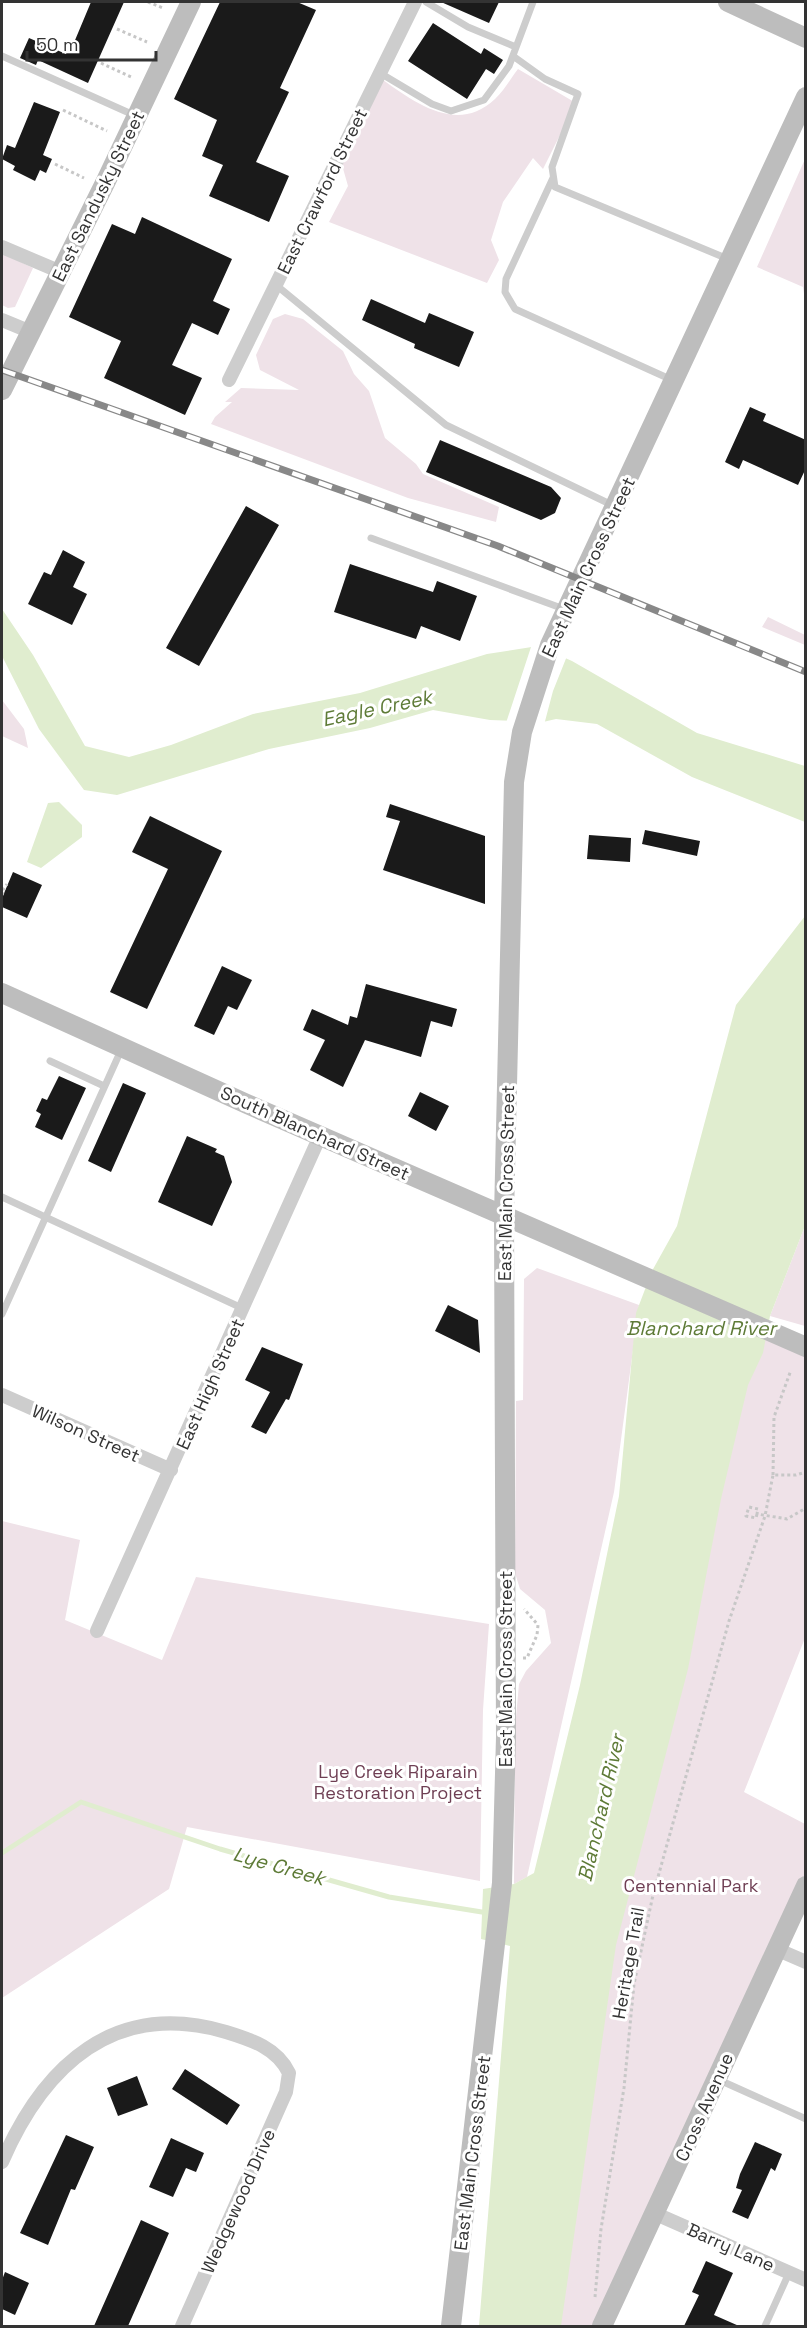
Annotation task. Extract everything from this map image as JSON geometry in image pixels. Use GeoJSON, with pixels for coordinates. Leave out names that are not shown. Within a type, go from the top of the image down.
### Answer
{"type":"FeatureCollection","features":[{"type":"Feature","properties":{"kind":"main road","name":"East Sandusky Street"},"geometry":{"type":"LineString","coordinates":[[2,390],[138,117],[191,2]]}},
{"type":"Feature","properties":{"kind":"main road"},"geometry":{"type":"LineString","coordinates":[[728,2],[806,38]]}},
{"type":"Feature","properties":{"kind":"main road","name":"East Main Cross Street"},"geometry":{"type":"LineString","coordinates":[[451,2326],[502,1883],[506,1737],[504,1216],[514,782],[522,732],[550,645],[806,98]]}},
{"type":"Feature","properties":{"kind":"main road","name":"South Blanchard Street"},"geometry":{"type":"LineString","coordinates":[[2,993],[320,1136],[806,1347]]}},
{"type":"Feature","properties":{"kind":"main road","name":"Cross Avenue"},"geometry":{"type":"LineString","coordinates":[[602,2326],[656,2214],[806,1886]]}},
{"type":"Feature","properties":{"kind":"street","name":"East Crawford Street"},"geometry":{"type":"LineString","coordinates":[[229,380],[415,2]]}},
{"type":"Feature","properties":{"kind":"street"},"geometry":{"type":"LineString","coordinates":[[2,247],[61,272]]}},
{"type":"Feature","properties":{"kind":"street"},"geometry":{"type":"LineString","coordinates":[[2,321],[31,332]]}},
{"type":"Feature","properties":{"kind":"street","name":"East High Street"},"geometry":{"type":"LineString","coordinates":[[97,1631],[320,1136]]}},
{"type":"Feature","properties":{"kind":"street","name":"Wilson Street"},"geometry":{"type":"LineString","coordinates":[[2,1395],[171,1470]]}},
{"type":"Feature","properties":{"kind":"street"},"geometry":{"type":"LineString","coordinates":[[776,1949],[806,1962]]}},
{"type":"Feature","properties":{"kind":"street","name":"Wedgewood Drive"},"geometry":{"type":"LineString","coordinates":[[2,2162],[16,2128],[30,2106],[62,2066],[81,2050],[127,2030],[160,2023],[184,2023],[209,2027],[246,2038],[269,2049],[284,2062],[290,2073],[286,2092],[182,2326]]}},
{"type":"Feature","properties":{"kind":"street","name":"Barry Lane"},"geometry":{"type":"LineString","coordinates":[[656,2214],[806,2280]]}},
{"type":"Feature","properties":{"kind":"lane"},"geometry":{"type":"LineString","coordinates":[[426,2],[468,27],[516,47]]}},
{"type":"Feature","properties":{"kind":"lane"},"geometry":{"type":"LineString","coordinates":[[380,73],[432,104],[451,111],[484,100],[509,66],[533,2]]}},
{"type":"Feature","properties":{"kind":"lane"},"geometry":{"type":"LineString","coordinates":[[2,56],[138,117]]}},
{"type":"Feature","properties":{"kind":"lane"},"geometry":{"type":"LineString","coordinates":[[513,56],[545,79],[578,94],[552,167],[555,187],[730,260]]}},
{"type":"Feature","properties":{"kind":"lane"},"geometry":{"type":"LineString","coordinates":[[554,177],[506,279],[505,292],[515,309],[674,381]]}},
{"type":"Feature","properties":{"kind":"lane"},"geometry":{"type":"LineString","coordinates":[[276,285],[446,425],[616,507]]}},
{"type":"Feature","properties":{"kind":"lane"},"geometry":{"type":"LineString","coordinates":[[371,538],[566,610]]}},
{"type":"Feature","properties":{"kind":"lane"},"geometry":{"type":"LineString","coordinates":[[2,1314],[122,1047]]}},
{"type":"Feature","properties":{"kind":"lane"},"geometry":{"type":"LineString","coordinates":[[50,1061],[104,1086]]}},
{"type":"Feature","properties":{"kind":"lane"},"geometry":{"type":"LineString","coordinates":[[2,1197],[244,1309]]}},
{"type":"Feature","properties":{"kind":"lane"},"geometry":{"type":"LineString","coordinates":[[717,2079],[806,2118]]}},
{"type":"Feature","properties":{"kind":"lane"},"geometry":{"type":"LineString","coordinates":[[765,2326],[789,2273]]}},
{"type":"Feature","properties":{"kind":"path"},"geometry":{"type":"LineString","coordinates":[[148,2],[163,8]]}},
{"type":"Feature","properties":{"kind":"path"},"geometry":{"type":"LineString","coordinates":[[117,29],[147,42]]}},
{"type":"Feature","properties":{"kind":"path"},"geometry":{"type":"LineString","coordinates":[[101,63],[131,77]]}},
{"type":"Feature","properties":{"kind":"path"},"geometry":{"type":"LineString","coordinates":[[63,110],[107,131]]}},
{"type":"Feature","properties":{"kind":"path"},"geometry":{"type":"LineString","coordinates":[[55,164],[84,178]]}},
{"type":"Feature","properties":{"kind":"path"},"geometry":{"type":"LineString","coordinates":[[2,895],[7,884]]}},
{"type":"Feature","properties":{"kind":"path","name":"Heritage Trail"},"geometry":{"type":"LineString","coordinates":[[594,2308],[601,2229],[624,2088],[634,1984],[646,1928],[708,1694],[765,1516],[773,1475],[774,1417],[791,1370]]}},
{"type":"Feature","properties":{"kind":"path"},"geometry":{"type":"LineString","coordinates":[[773,1475],[806,1472]]}},
{"type":"Feature","properties":{"kind":"path"},"geometry":{"type":"LineString","coordinates":[[757,1514],[787,1519],[806,1508]]}},
{"type":"Feature","properties":{"kind":"green space"},"geometry":{"type":"Polygon","coordinates":[[[518,69],[576,103],[543,169],[533,158],[503,202],[491,240],[499,260],[487,283],[329,222],[348,186],[342,165],[383,80],[410,98],[438,112],[452,115],[467,114],[481,109],[495,99],[518,69]]]}},
{"type":"Feature","properties":{"kind":"green space"},"geometry":{"type":"Polygon","coordinates":[[[805,159],[805,301],[803,287],[757,267],[805,159]]]}},
{"type":"Feature","properties":{"kind":"green space"},"geometry":{"type":"Polygon","coordinates":[[[2,253],[33,268],[15,307],[8,308],[2,305],[2,253]]]}},
{"type":"Feature","properties":{"kind":"green space"},"geometry":{"type":"Polygon","coordinates":[[[285,314],[303,319],[343,351],[354,374],[369,391],[385,438],[416,464],[423,474],[499,507],[496,522],[408,498],[211,424],[215,417],[232,402],[225,402],[241,388],[299,390],[260,370],[256,355],[273,319],[285,314]]]}},
{"type":"Feature","properties":{"kind":"green space"},"geometry":{"type":"Polygon","coordinates":[[[768,617],[805,635],[805,645],[762,627],[768,617]]]}},
{"type":"Feature","properties":{"kind":"green space"},"geometry":{"type":"Polygon","coordinates":[[[2,700],[24,729],[28,748],[2,736],[2,700]]]}},
{"type":"Feature","properties":{"kind":"green space"},"geometry":{"type":"Polygon","coordinates":[[[805,1226],[805,1326],[770,1316],[805,1226]]]}},
{"type":"Feature","properties":{"kind":"green space"},"geometry":{"type":"Polygon","coordinates":[[[537,1268],[639,1305],[614,1492],[527,1877],[514,1884],[515,1728],[519,1684],[526,1671],[551,1643],[545,1610],[520,1589],[515,1573],[516,1401],[523,1400],[524,1279],[537,1268]]]}},
{"type":"Feature","properties":{"kind":"green space","name":"Centennial Park"},"geometry":{"type":"Polygon","coordinates":[[[726,1313],[805,1347],[805,1638],[744,1792],[805,1824],[805,1886],[602,2326],[540,2326],[726,1313]]]}},
{"type":"Feature","properties":{"kind":"green space","name":"Lye Creek Riparain Restoration Project"},"geometry":{"type":"Polygon","coordinates":[[[2,1521],[80,1540],[65,1620],[162,1660],[196,1577],[489,1624],[483,1710],[480,1881],[187,1827],[169,1889],[2,1998],[2,1521]]]}},
{"type":"Feature","properties":{"kind":"water","name":"Eagle Creek"},"geometry":{"type":"Polygon","coordinates":[[[2,609],[33,655],[85,746],[129,757],[171,745],[253,714],[360,693],[487,654],[538,646],[572,661],[697,733],[805,766],[805,822],[692,777],[597,724],[556,719],[543,722],[490,720],[433,710],[370,728],[269,749],[117,795],[84,790],[39,729],[2,656],[2,609]]]}},
{"type":"Feature","properties":{"kind":"water"},"geometry":{"type":"Polygon","coordinates":[[[59,802],[82,825],[82,837],[41,868],[27,862],[48,803],[59,802]]]}},
{"type":"Feature","properties":{"kind":"water","name":"Blanchard River"},"geometry":{"type":"Polygon","coordinates":[[[805,916],[805,1226],[770,1316],[763,1353],[748,1385],[721,1499],[688,1669],[616,1945],[561,2326],[479,2326],[510,1946],[481,1939],[483,1889],[514,1884],[534,1873],[580,1685],[619,1496],[636,1313],[652,1271],[677,1226],[736,1005],[805,916]]]}},
{"type":"Feature","properties":{"kind":"pier"},"geometry":{"type":"Polygon","coordinates":[[[532,644],[540,644],[567,656],[553,691],[544,725],[506,723],[532,644]]]}},
{"type":"Feature","properties":{"kind":"building"},"geometry":{"type":"Polygon","coordinates":[[[91,2],[124,2],[88,83],[38,60],[36,65],[20,58],[29,38],[66,54],[70,44],[73,45],[91,2]]]}},
{"type":"Feature","properties":{"kind":"building"},"geometry":{"type":"Polygon","coordinates":[[[220,2],[297,2],[316,10],[280,88],[289,92],[256,162],[289,176],[269,222],[209,196],[223,165],[202,156],[217,120],[174,99],[220,2]]]}},
{"type":"Feature","properties":{"kind":"building"},"geometry":{"type":"Polygon","coordinates":[[[441,2],[499,2],[489,23],[441,2]]]}},
{"type":"Feature","properties":{"kind":"building"},"geometry":{"type":"Polygon","coordinates":[[[433,23],[481,54],[484,48],[503,60],[494,74],[486,69],[467,99],[408,61],[433,23]]]}},
{"type":"Feature","properties":{"kind":"building"},"geometry":{"type":"Polygon","coordinates":[[[34,102],[60,112],[43,155],[52,159],[46,173],[40,170],[35,181],[13,170],[15,166],[2,159],[7,145],[15,148],[34,102]]]}},
{"type":"Feature","properties":{"kind":"building"},"geometry":{"type":"Polygon","coordinates":[[[142,217],[232,259],[213,301],[230,309],[218,335],[192,323],[172,365],[202,378],[185,415],[104,378],[121,341],[69,317],[112,224],[135,234],[142,217]]]}},
{"type":"Feature","properties":{"kind":"building"},"geometry":{"type":"Polygon","coordinates":[[[371,299],[425,323],[429,313],[474,332],[459,367],[414,348],[415,344],[362,320],[371,299]]]}},
{"type":"Feature","properties":{"kind":"building"},"geometry":{"type":"Polygon","coordinates":[[[750,407],[766,414],[763,421],[806,440],[806,468],[798,485],[743,460],[739,469],[725,462],[750,407]]]}},
{"type":"Feature","properties":{"kind":"building"},"geometry":{"type":"Polygon","coordinates":[[[440,440],[551,487],[561,498],[555,513],[541,520],[426,472],[440,440]]]}},
{"type":"Feature","properties":{"kind":"building"},"geometry":{"type":"Polygon","coordinates":[[[246,506],[279,525],[199,666],[166,648],[246,506]]]}},
{"type":"Feature","properties":{"kind":"building"},"geometry":{"type":"Polygon","coordinates":[[[63,550],[85,562],[73,587],[87,594],[72,625],[28,604],[44,572],[51,575],[63,550]]]}},
{"type":"Feature","properties":{"kind":"building"},"geometry":{"type":"Polygon","coordinates":[[[350,564],[433,592],[437,581],[477,596],[460,641],[421,626],[416,639],[334,612],[350,564]]]}},
{"type":"Feature","properties":{"kind":"building"},"geometry":{"type":"Polygon","coordinates":[[[390,804],[485,836],[485,904],[383,870],[400,821],[386,817],[390,804]]]}},
{"type":"Feature","properties":{"kind":"building"},"geometry":{"type":"Polygon","coordinates":[[[150,816],[222,851],[147,1009],[110,992],[168,869],[132,852],[150,816]]]}},
{"type":"Feature","properties":{"kind":"building"},"geometry":{"type":"Polygon","coordinates":[[[645,830],[700,841],[697,856],[642,844],[645,830]]]}},
{"type":"Feature","properties":{"kind":"building"},"geometry":{"type":"Polygon","coordinates":[[[589,835],[631,838],[630,862],[587,859],[589,835]]]}},
{"type":"Feature","properties":{"kind":"building"},"geometry":{"type":"Polygon","coordinates":[[[13,872],[42,885],[27,918],[2,907],[2,898],[13,872]]]}},
{"type":"Feature","properties":{"kind":"building"},"geometry":{"type":"Polygon","coordinates":[[[222,966],[252,980],[237,1010],[228,1006],[214,1035],[194,1026],[222,966]]]}},
{"type":"Feature","properties":{"kind":"building"},"geometry":{"type":"Polygon","coordinates":[[[366,984],[457,1009],[452,1027],[431,1021],[421,1057],[365,1040],[343,1087],[310,1070],[325,1040],[303,1030],[312,1009],[348,1025],[350,1016],[357,1018],[366,984]]]}},
{"type":"Feature","properties":{"kind":"building"},"geometry":{"type":"Polygon","coordinates":[[[59,1076],[86,1088],[62,1140],[35,1127],[41,1114],[36,1111],[42,1098],[47,1100],[59,1076]]]}},
{"type":"Feature","properties":{"kind":"building"},"geometry":{"type":"Polygon","coordinates":[[[123,1083],[146,1093],[111,1172],[88,1161],[123,1083]]]}},
{"type":"Feature","properties":{"kind":"building"},"geometry":{"type":"Polygon","coordinates":[[[420,1092],[449,1106],[436,1131],[408,1116],[420,1092]]]}},
{"type":"Feature","properties":{"kind":"building"},"geometry":{"type":"Polygon","coordinates":[[[187,1136],[217,1149],[215,1152],[224,1156],[232,1182],[212,1226],[158,1202],[187,1136]]]}},
{"type":"Feature","properties":{"kind":"building"},"geometry":{"type":"Polygon","coordinates":[[[448,1305],[478,1320],[480,1353],[435,1331],[448,1305]]]}},
{"type":"Feature","properties":{"kind":"building"},"geometry":{"type":"Polygon","coordinates":[[[262,1347],[303,1364],[289,1400],[286,1399],[266,1434],[251,1427],[270,1392],[245,1380],[262,1347]]]}},
{"type":"Feature","properties":{"kind":"building"},"geometry":{"type":"Polygon","coordinates":[[[185,2069],[240,2105],[227,2125],[172,2089],[185,2069]]]}},
{"type":"Feature","properties":{"kind":"building"},"geometry":{"type":"Polygon","coordinates":[[[137,2076],[148,2105],[118,2116],[107,2088],[137,2076]]]}},
{"type":"Feature","properties":{"kind":"building"},"geometry":{"type":"Polygon","coordinates":[[[66,2135],[94,2147],[75,2190],[71,2189],[48,2245],[20,2233],[66,2135]]]}},
{"type":"Feature","properties":{"kind":"building"},"geometry":{"type":"Polygon","coordinates":[[[171,2138],[204,2153],[196,2172],[186,2168],[173,2197],[149,2187],[171,2138]]]}},
{"type":"Feature","properties":{"kind":"building"},"geometry":{"type":"Polygon","coordinates":[[[755,2142],[782,2154],[775,2171],[771,2168],[748,2219],[732,2212],[742,2190],[736,2188],[740,2174],[755,2142]]]}},
{"type":"Feature","properties":{"kind":"building"},"geometry":{"type":"Polygon","coordinates":[[[141,2220],[169,2233],[140,2299],[128,2326],[94,2326],[141,2220]]]}},
{"type":"Feature","properties":{"kind":"building"},"geometry":{"type":"Polygon","coordinates":[[[706,2261],[733,2273],[714,2315],[739,2326],[684,2326],[699,2295],[692,2292],[706,2261]]]}},
{"type":"Feature","properties":{"kind":"building"},"geometry":{"type":"Polygon","coordinates":[[[5,2272],[29,2283],[15,2315],[2,2309],[2,2280],[5,2272]]]}},
{"type":"Feature","properties":{"kind":"waterway","name":"Lye Creek"},"geometry":{"type":"LineString","coordinates":[[2,1853],[81,1802],[220,1849],[389,1897],[488,1913]]}},
{"type":"Feature","properties":{"kind":"railway"},"geometry":{"type":"LineString","coordinates":[[2,370],[498,546],[806,672]]}}]}
